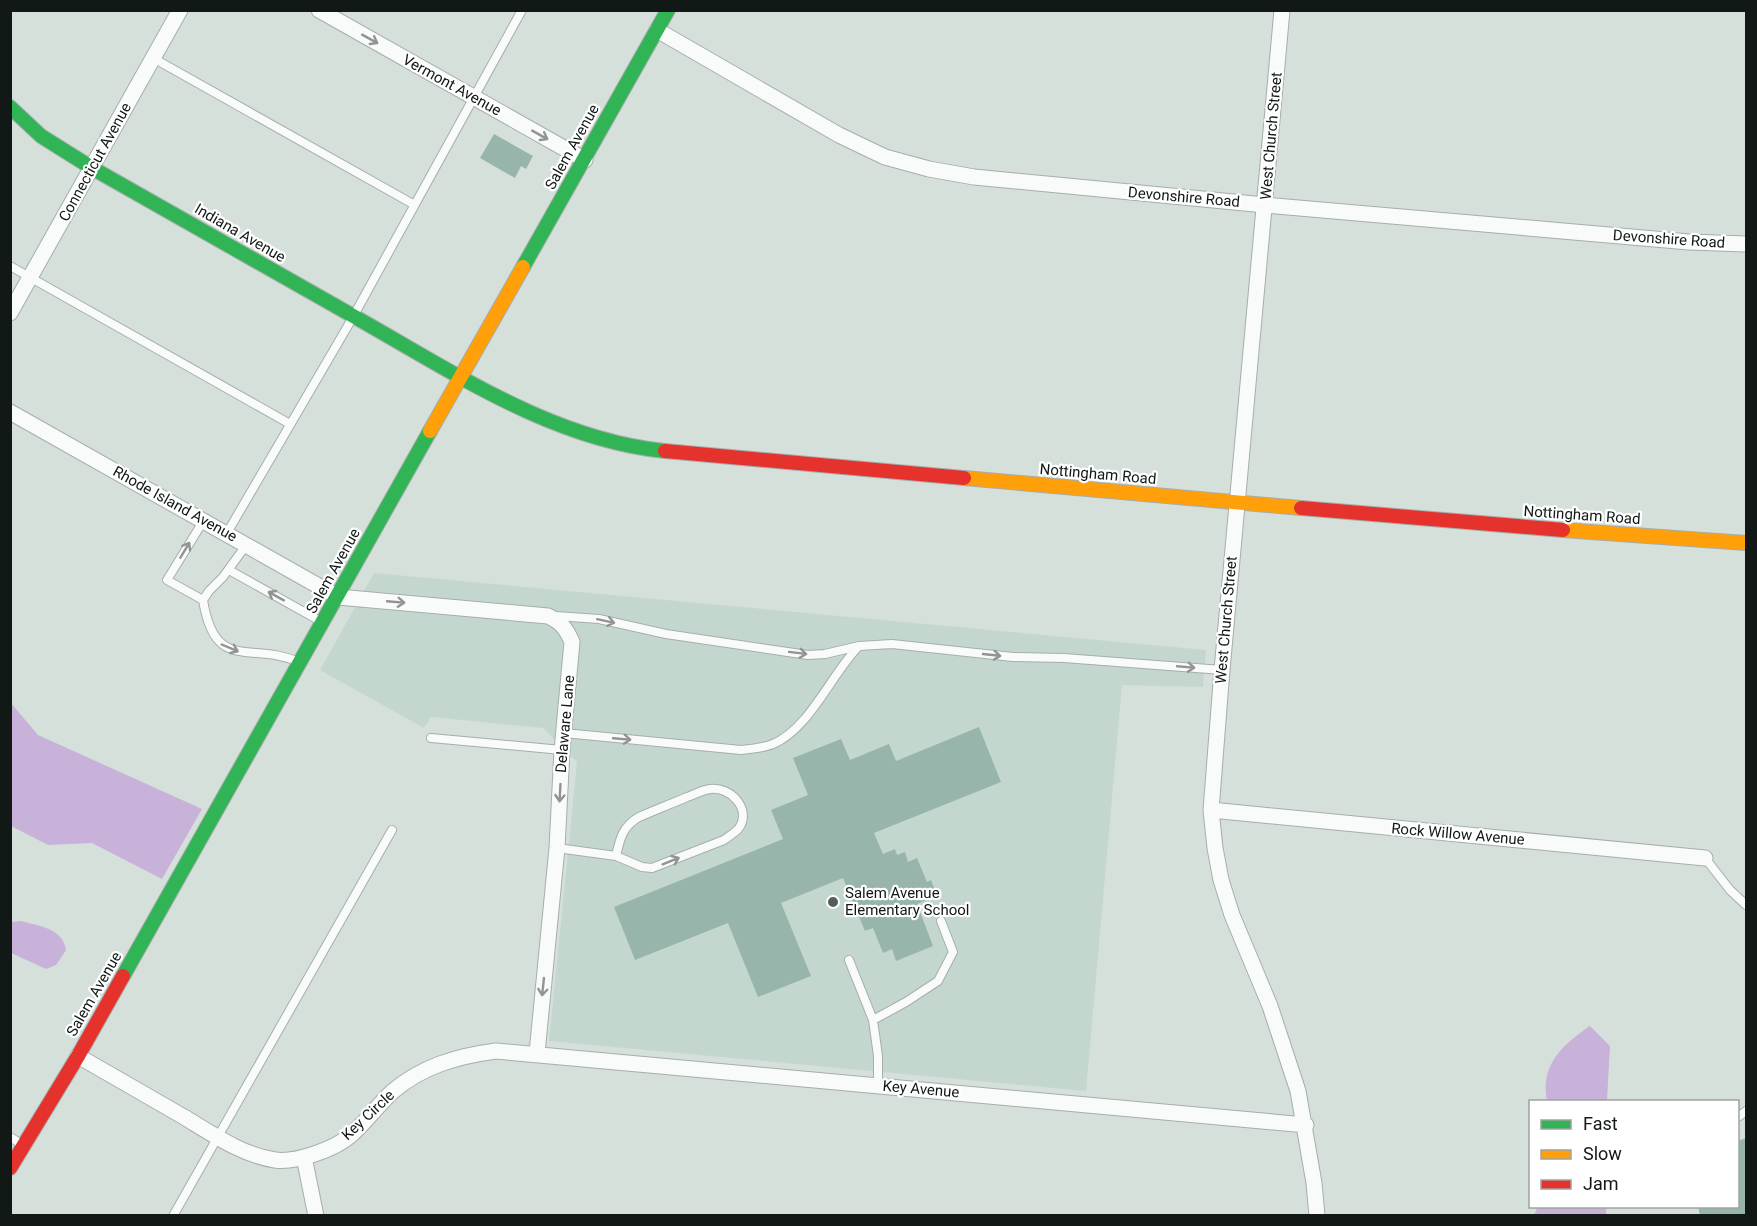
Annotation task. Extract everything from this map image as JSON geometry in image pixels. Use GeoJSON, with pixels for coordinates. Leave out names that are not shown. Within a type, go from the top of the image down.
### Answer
{"type":"FeatureCollection","features":[{"type":"Feature","properties":{"kind":"main road","name":"Salem Avenue"},"geometry":{"type":"LineString","coordinates":[[10,1168],[78,1056],[668,10]]}},
{"type":"Feature","properties":{"kind":"main road","name":"Indiana Avenue"},"geometry":{"type":"LineString","coordinates":[[10,107],[41,136],[92,168],[461,377]]}},
{"type":"Feature","properties":{"kind":"main road","name":"Nottingham Road"},"geometry":{"type":"LineString","coordinates":[[461,377],[545,420],[600,439],[658,450],[1237,503],[1605,534],[1746,543]]}},
{"type":"Feature","properties":{"kind":"main road","name":"Salem Avenue"},"geometry":{"type":"LineString","coordinates":[[10,1163],[25,1145]]}},
{"type":"Feature","properties":{"kind":"street","name":"Connecticut Avenue"},"geometry":{"type":"LineString","coordinates":[[10,313],[180,10]]}},
{"type":"Feature","properties":{"kind":"street","name":"Vermont Avenue"},"geometry":{"type":"LineString","coordinates":[[319,10],[585,160]]}},
{"type":"Feature","properties":{"kind":"street","name":"West Church Street"},"geometry":{"type":"LineString","coordinates":[[1282,10],[1211,810],[1221,880],[1232,915],[1270,1006],[1298,1091],[1314,1183],[1317,1215]]}},
{"type":"Feature","properties":{"kind":"street","name":"Devonshire Road"},"geometry":{"type":"LineString","coordinates":[[657,30],[839,135],[885,157],[929,169],[974,177],[1265,205],[1677,241],[1746,244]]}},
{"type":"Feature","properties":{"kind":"street","name":"Rhode Island Avenue"},"geometry":{"type":"LineString","coordinates":[[10,412],[338,597]]}},
{"type":"Feature","properties":{"kind":"street"},"geometry":{"type":"LineString","coordinates":[[338,597],[548,616]]}},
{"type":"Feature","properties":{"kind":"street","name":"Delaware Lane"},"geometry":{"type":"LineString","coordinates":[[537,1053],[557,848],[562,750],[572,642],[561,622],[548,616]]}},
{"type":"Feature","properties":{"kind":"street","name":"Rock Willow Avenue"},"geometry":{"type":"LineString","coordinates":[[1211,810],[1705,858]]}},
{"type":"Feature","properties":{"kind":"street","name":"Key Circle"},"geometry":{"type":"LineString","coordinates":[[78,1056],[218,1137],[256,1156],[278,1160],[304,1157],[331,1147],[351,1136],[393,1092],[417,1075],[444,1062],[470,1054],[496,1051],[537,1053]]}},
{"type":"Feature","properties":{"kind":"street","name":"Key Avenue"},"geometry":{"type":"LineString","coordinates":[[537,1053],[1305,1125]]}},
{"type":"Feature","properties":{"kind":"street"},"geometry":{"type":"LineString","coordinates":[[304,1157],[316,1215]]}},
{"type":"Feature","properties":{"kind":"lane"},"geometry":{"type":"LineString","coordinates":[[227,533],[353,317],[413,204],[522,10]]}},
{"type":"Feature","properties":{"kind":"lane"},"geometry":{"type":"LineString","coordinates":[[153,58],[413,204]]}},
{"type":"Feature","properties":{"kind":"lane"},"geometry":{"type":"LineString","coordinates":[[10,266],[290,424]]}},
{"type":"Feature","properties":{"kind":"lane"},"geometry":{"type":"LineString","coordinates":[[204,520],[167,580],[203,600],[212,634],[223,646],[246,654],[285,656],[301,663]]}},
{"type":"Feature","properties":{"kind":"lane"},"geometry":{"type":"LineString","coordinates":[[203,600],[229,570],[247,544]]}},
{"type":"Feature","properties":{"kind":"lane"},"geometry":{"type":"LineString","coordinates":[[229,570],[323,623]]}},
{"type":"Feature","properties":{"kind":"lane"},"geometry":{"type":"LineString","coordinates":[[548,616],[599,619],[666,634],[808,655],[825,654],[859,646],[892,644],[1013,657],[1064,658],[1222,670]]}},
{"type":"Feature","properties":{"kind":"lane"},"geometry":{"type":"LineString","coordinates":[[564,733],[741,750],[774,744],[795,729],[805,718],[843,663],[859,646]]}},
{"type":"Feature","properties":{"kind":"lane"},"geometry":{"type":"LineString","coordinates":[[431,738],[562,750]]}},
{"type":"Feature","properties":{"kind":"lane"},"geometry":{"type":"LineString","coordinates":[[557,848],[616,856],[642,867],[652,868],[733,834],[740,827],[741,808],[736,797],[728,791],[710,789],[630,822],[623,830],[616,856]]}},
{"type":"Feature","properties":{"kind":"lane"},"geometry":{"type":"LineString","coordinates":[[173,1215],[392,830]]}},
{"type":"Feature","properties":{"kind":"lane"},"geometry":{"type":"LineString","coordinates":[[1705,858],[1730,890],[1746,905]]}},
{"type":"Feature","properties":{"kind":"lane"},"geometry":{"type":"LineString","coordinates":[[873,1020],[938,981],[953,952],[941,921]]}},
{"type":"Feature","properties":{"kind":"lane"},"geometry":{"type":"LineString","coordinates":[[849,960],[873,1020],[878,1056],[878,1085]]}},
{"type":"Feature","properties":{"kind":"lane"},"geometry":{"type":"LineString","coordinates":[[10,1137],[25,1145]]}},
{"type":"Feature","properties":{"kind":"shaded area","name":"Salem Avenue Elementary School"},"geometry":{"type":"Polygon","coordinates":[[[374,573],[1206,650],[1203,687],[1122,685],[1086,1091],[549,1041],[577,762],[543,728],[431,717],[424,728],[320,670],[374,573]]]}},
{"type":"Feature","properties":{"kind":"shaded area"},"geometry":{"type":"Polygon","coordinates":[[[10,702],[38,735],[202,809],[162,879],[92,843],[48,845],[11,826],[10,702]]]}},
{"type":"Feature","properties":{"kind":"shaded area"},"geometry":{"type":"Polygon","coordinates":[[[21,921],[49,929],[60,937],[66,950],[56,965],[46,969],[11,953],[11,922],[21,921]]]}},
{"type":"Feature","properties":{"kind":"shaded area"},"geometry":{"type":"Polygon","coordinates":[[[1590,1026],[1610,1046],[1607,1100],[1547,1100],[1546,1088],[1550,1066],[1570,1041],[1590,1026]]]}},
{"type":"Feature","properties":{"kind":"shaded area"},"geometry":{"type":"Polygon","coordinates":[[[1537,1208],[1606,1208],[1606,1215],[1534,1215],[1537,1208]]]}},
{"type":"Feature","properties":{"kind":"building"},"geometry":{"type":"Polygon","coordinates":[[[494,134],[533,156],[526,169],[521,166],[515,178],[480,158],[494,134]]]}},
{"type":"Feature","properties":{"kind":"building"},"geometry":{"type":"Polygon","coordinates":[[[979,727],[1001,782],[874,833],[883,854],[895,849],[897,855],[905,852],[908,862],[917,858],[927,882],[931,880],[937,896],[917,904],[933,946],[896,961],[892,949],[883,953],[873,928],[865,931],[843,878],[781,903],[811,976],[758,997],[728,923],[635,960],[614,907],[783,839],[771,810],[808,795],[793,758],[841,739],[850,760],[889,744],[896,761],[979,727]]]}},
{"type":"Feature","properties":{"kind":"building"},"geometry":{"type":"Polygon","coordinates":[[[1746,1138],[1746,1216],[1700,1216],[1698,1208],[1739,1208],[1739,1141],[1746,1138]]]}},
{"type":"Feature","properties":{"kind":"traffic: fast"},"geometry":{"type":"LineString","coordinates":[[523,267],[668,10]]}},
{"type":"Feature","properties":{"kind":"traffic: fast"},"geometry":{"type":"LineString","coordinates":[[10,107],[41,136],[92,168],[470,383],[507,402],[584,434],[665,451]]}},
{"type":"Feature","properties":{"kind":"traffic: fast"},"geometry":{"type":"LineString","coordinates":[[123,976],[430,431]]}},
{"type":"Feature","properties":{"kind":"traffic: slow"},"geometry":{"type":"LineString","coordinates":[[430,431],[523,267]]}},
{"type":"Feature","properties":{"kind":"traffic: slow"},"geometry":{"type":"LineString","coordinates":[[964,478],[1301,508]]}},
{"type":"Feature","properties":{"kind":"traffic: slow"},"geometry":{"type":"LineString","coordinates":[[1563,530],[1746,543]]}},
{"type":"Feature","properties":{"kind":"traffic: jam"},"geometry":{"type":"LineString","coordinates":[[665,451],[964,478]]}},
{"type":"Feature","properties":{"kind":"traffic: jam"},"geometry":{"type":"LineString","coordinates":[[1301,508],[1563,530]]}},
{"type":"Feature","properties":{"kind":"traffic: jam"},"geometry":{"type":"LineString","coordinates":[[10,1168],[123,976]]}},
{"type":"Feature","properties":{"kind":"place","name":"Salem Avenue Elementary School"},"geometry":{"type":"Point","coordinates":[833,902]}}]}
